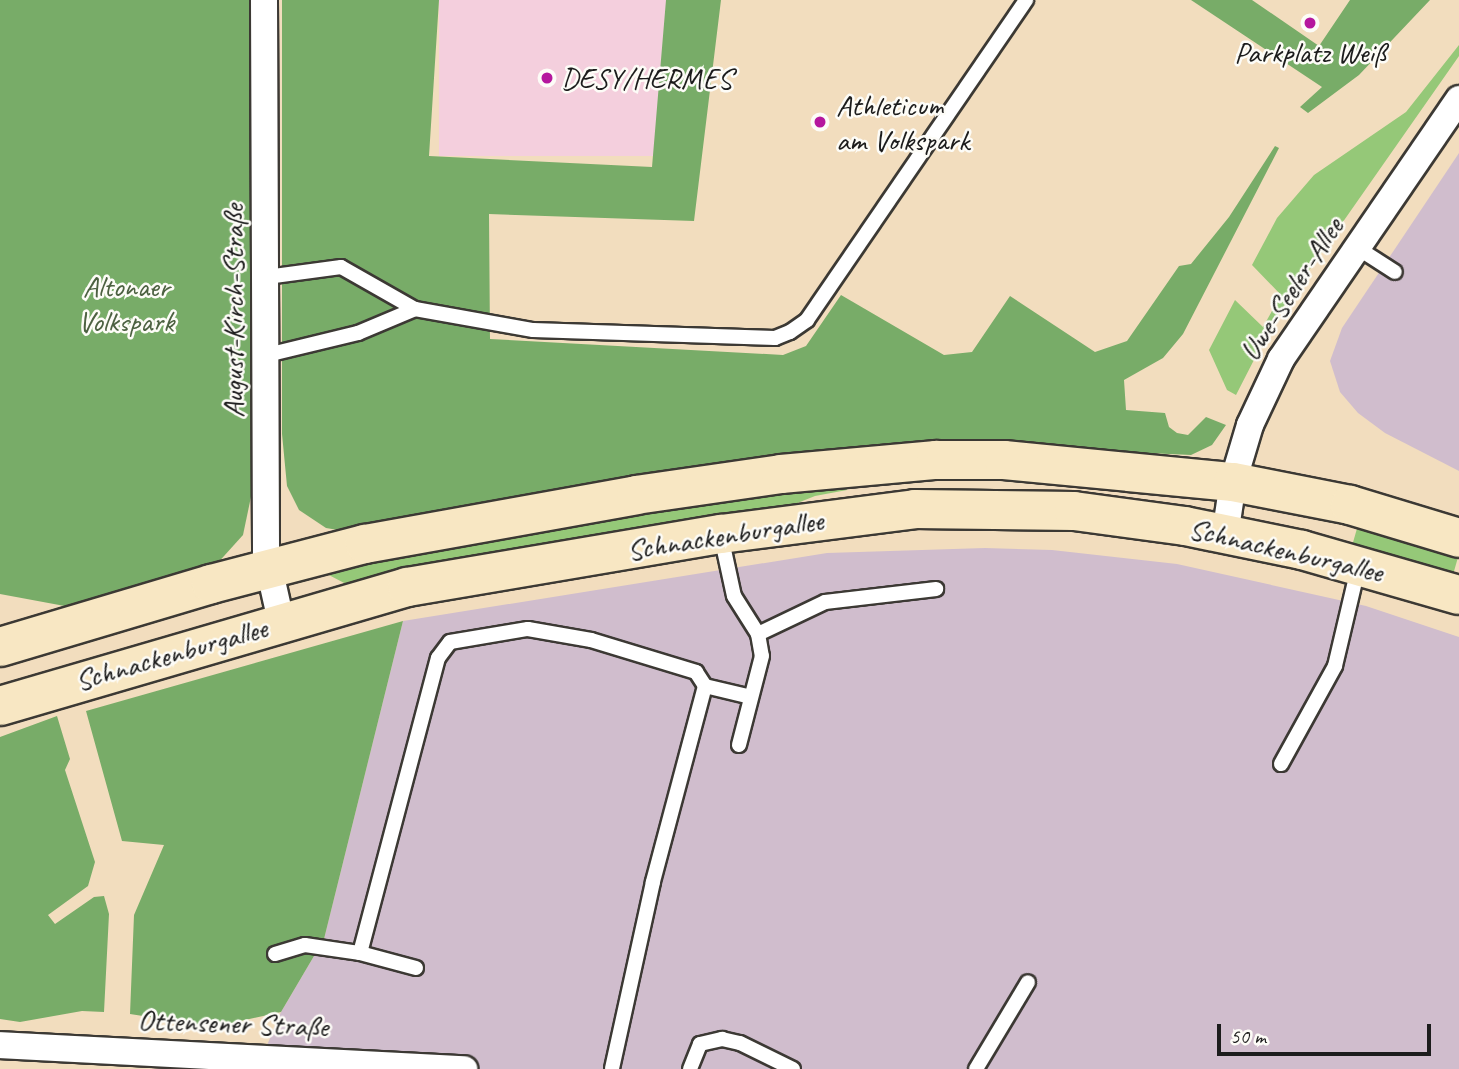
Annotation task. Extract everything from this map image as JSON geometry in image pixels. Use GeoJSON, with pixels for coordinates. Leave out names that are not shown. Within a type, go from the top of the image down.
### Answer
{"type":"FeatureCollection","features":[{"type":"Feature","properties":{"kind":"main road","name":"Schnackenburgallee"},"geometry":{"type":"LineString","coordinates":[[0,648],[269,569],[365,544],[622,497],[881,464],[1004,460],[1233,482],[1350,505],[1459,538]]}},
{"type":"Feature","properties":{"kind":"main road","name":"Schnackenburgallee"},"geometry":{"type":"LineString","coordinates":[[0,706],[281,621],[407,587],[863,513],[1000,508],[1074,511],[1225,535],[1359,565],[1459,595]]}},
{"type":"Feature","properties":{"kind":"street","name":"August-Kirch-Straße"},"geometry":{"type":"LineString","coordinates":[[264,0],[269,569],[281,621]]}},
{"type":"Feature","properties":{"kind":"street","name":"Uwe-Seeler-Allee"},"geometry":{"type":"LineString","coordinates":[[1225,535],[1233,482],[1250,425],[1273,376],[1356,247],[1459,99]]}},
{"type":"Feature","properties":{"kind":"street","name":"Ottensener Straße"},"geometry":{"type":"LineString","coordinates":[[0,1045],[292,1063],[464,1069]]}},
{"type":"Feature","properties":{"kind":"lane"},"geometry":{"type":"LineString","coordinates":[[267,276],[341,267],[415,309],[533,330],[775,338],[790,332],[807,320],[1026,0]]}},
{"type":"Feature","properties":{"kind":"lane"},"geometry":{"type":"LineString","coordinates":[[1356,247],[1395,272]]}},
{"type":"Feature","properties":{"kind":"lane"},"geometry":{"type":"LineString","coordinates":[[267,355],[358,333],[415,309]]}},
{"type":"Feature","properties":{"kind":"lane"},"geometry":{"type":"LineString","coordinates":[[721,534],[734,596],[758,634],[762,656],[739,745]]}},
{"type":"Feature","properties":{"kind":"lane"},"geometry":{"type":"LineString","coordinates":[[1281,764],[1335,666],[1359,565]]}},
{"type":"Feature","properties":{"kind":"lane"},"geometry":{"type":"LineString","coordinates":[[758,634],[825,602],[936,589]]}},
{"type":"Feature","properties":{"kind":"lane"},"geometry":{"type":"LineString","coordinates":[[360,953],[438,658],[450,642],[528,629],[591,640],[696,673],[705,686],[751,697]]}},
{"type":"Feature","properties":{"kind":"lane"},"geometry":{"type":"LineString","coordinates":[[612,1069],[653,882],[705,686]]}},
{"type":"Feature","properties":{"kind":"lane"},"geometry":{"type":"LineString","coordinates":[[275,954],[305,945],[360,953],[416,968]]}},
{"type":"Feature","properties":{"kind":"lane"},"geometry":{"type":"LineString","coordinates":[[976,1069],[1028,982]]}},
{"type":"Feature","properties":{"kind":"lane"},"geometry":{"type":"LineString","coordinates":[[690,1069],[700,1044],[722,1039],[740,1043],[793,1069]]}},
{"type":"Feature","properties":{"kind":"shaded area","name":"DESY/HERMES"},"geometry":{"type":"Polygon","coordinates":[[[439,0],[666,0],[666,156],[439,156],[439,0]]]}},
{"type":"Feature","properties":{"kind":"shaded area"},"geometry":{"type":"Polygon","coordinates":[[[1459,153],[1459,471],[1385,433],[1358,413],[1340,392],[1330,361],[1342,328],[1459,153]]]}},
{"type":"Feature","properties":{"kind":"shaded area"},"geometry":{"type":"Polygon","coordinates":[[[985,548],[1052,550],[1177,564],[1366,606],[1459,637],[1459,1069],[257,1069],[281,1012],[324,939],[403,621],[827,553],[985,548]]]}},
{"type":"Feature","properties":{"kind":"green space","name":"Altonaer Volkspark"},"geometry":{"type":"Polygon","coordinates":[[[0,0],[250,0],[252,492],[243,535],[215,566],[70,607],[0,594],[0,0]]]}},
{"type":"Feature","properties":{"kind":"green space"},"geometry":{"type":"Polygon","coordinates":[[[282,0],[439,0],[429,156],[652,167],[666,0],[721,0],[694,221],[489,214],[490,339],[783,355],[806,346],[841,295],[944,355],[972,352],[1010,296],[1095,352],[1127,341],[1179,266],[1191,264],[1229,217],[1275,146],[1279,148],[1183,334],[1163,358],[1124,380],[1126,410],[1165,413],[1169,427],[1177,433],[1188,435],[1206,417],[1226,425],[1212,445],[1191,455],[948,444],[802,455],[594,483],[344,531],[326,528],[299,510],[287,486],[282,434],[282,0]]]}},
{"type":"Feature","properties":{"kind":"green space"},"geometry":{"type":"Polygon","coordinates":[[[1191,0],[1252,0],[1319,46],[1350,0],[1430,0],[1359,75],[1308,113],[1300,107],[1322,87],[1191,0]]]}},
{"type":"Feature","properties":{"kind":"green space"},"geometry":{"type":"Polygon","coordinates":[[[1459,45],[1459,56],[1275,319],[1236,395],[1227,390],[1209,350],[1235,300],[1263,327],[1281,295],[1252,265],[1277,218],[1314,175],[1406,112],[1459,45]]]}},
{"type":"Feature","properties":{"kind":"green space"},"geometry":{"type":"Polygon","coordinates":[[[845,485],[847,490],[815,496],[785,508],[350,586],[325,573],[603,514],[845,485]]]}},
{"type":"Feature","properties":{"kind":"green space"},"geometry":{"type":"Polygon","coordinates":[[[1358,525],[1459,554],[1453,574],[1352,545],[1358,525]]]}},
{"type":"Feature","properties":{"kind":"green space"},"geometry":{"type":"Polygon","coordinates":[[[403,621],[324,939],[281,1012],[214,1027],[130,1014],[134,915],[164,845],[122,841],[86,711],[403,621]]]}},
{"type":"Feature","properties":{"kind":"green space"},"geometry":{"type":"Polygon","coordinates":[[[57,716],[70,759],[65,770],[95,862],[88,886],[48,915],[55,924],[94,897],[104,896],[109,914],[104,1012],[82,1011],[20,1022],[0,1019],[0,737],[57,716]]]}},
{"type":"Feature","properties":{"kind":"place","name":"Parkplatz Weiß"},"geometry":{"type":"Point","coordinates":[1310,23]}},
{"type":"Feature","properties":{"kind":"place","name":"DESY/HERMES"},"geometry":{"type":"Point","coordinates":[547,78]}},
{"type":"Feature","properties":{"kind":"place","name":"Athleticum am Volkspark"},"geometry":{"type":"Point","coordinates":[820,122]}}]}
